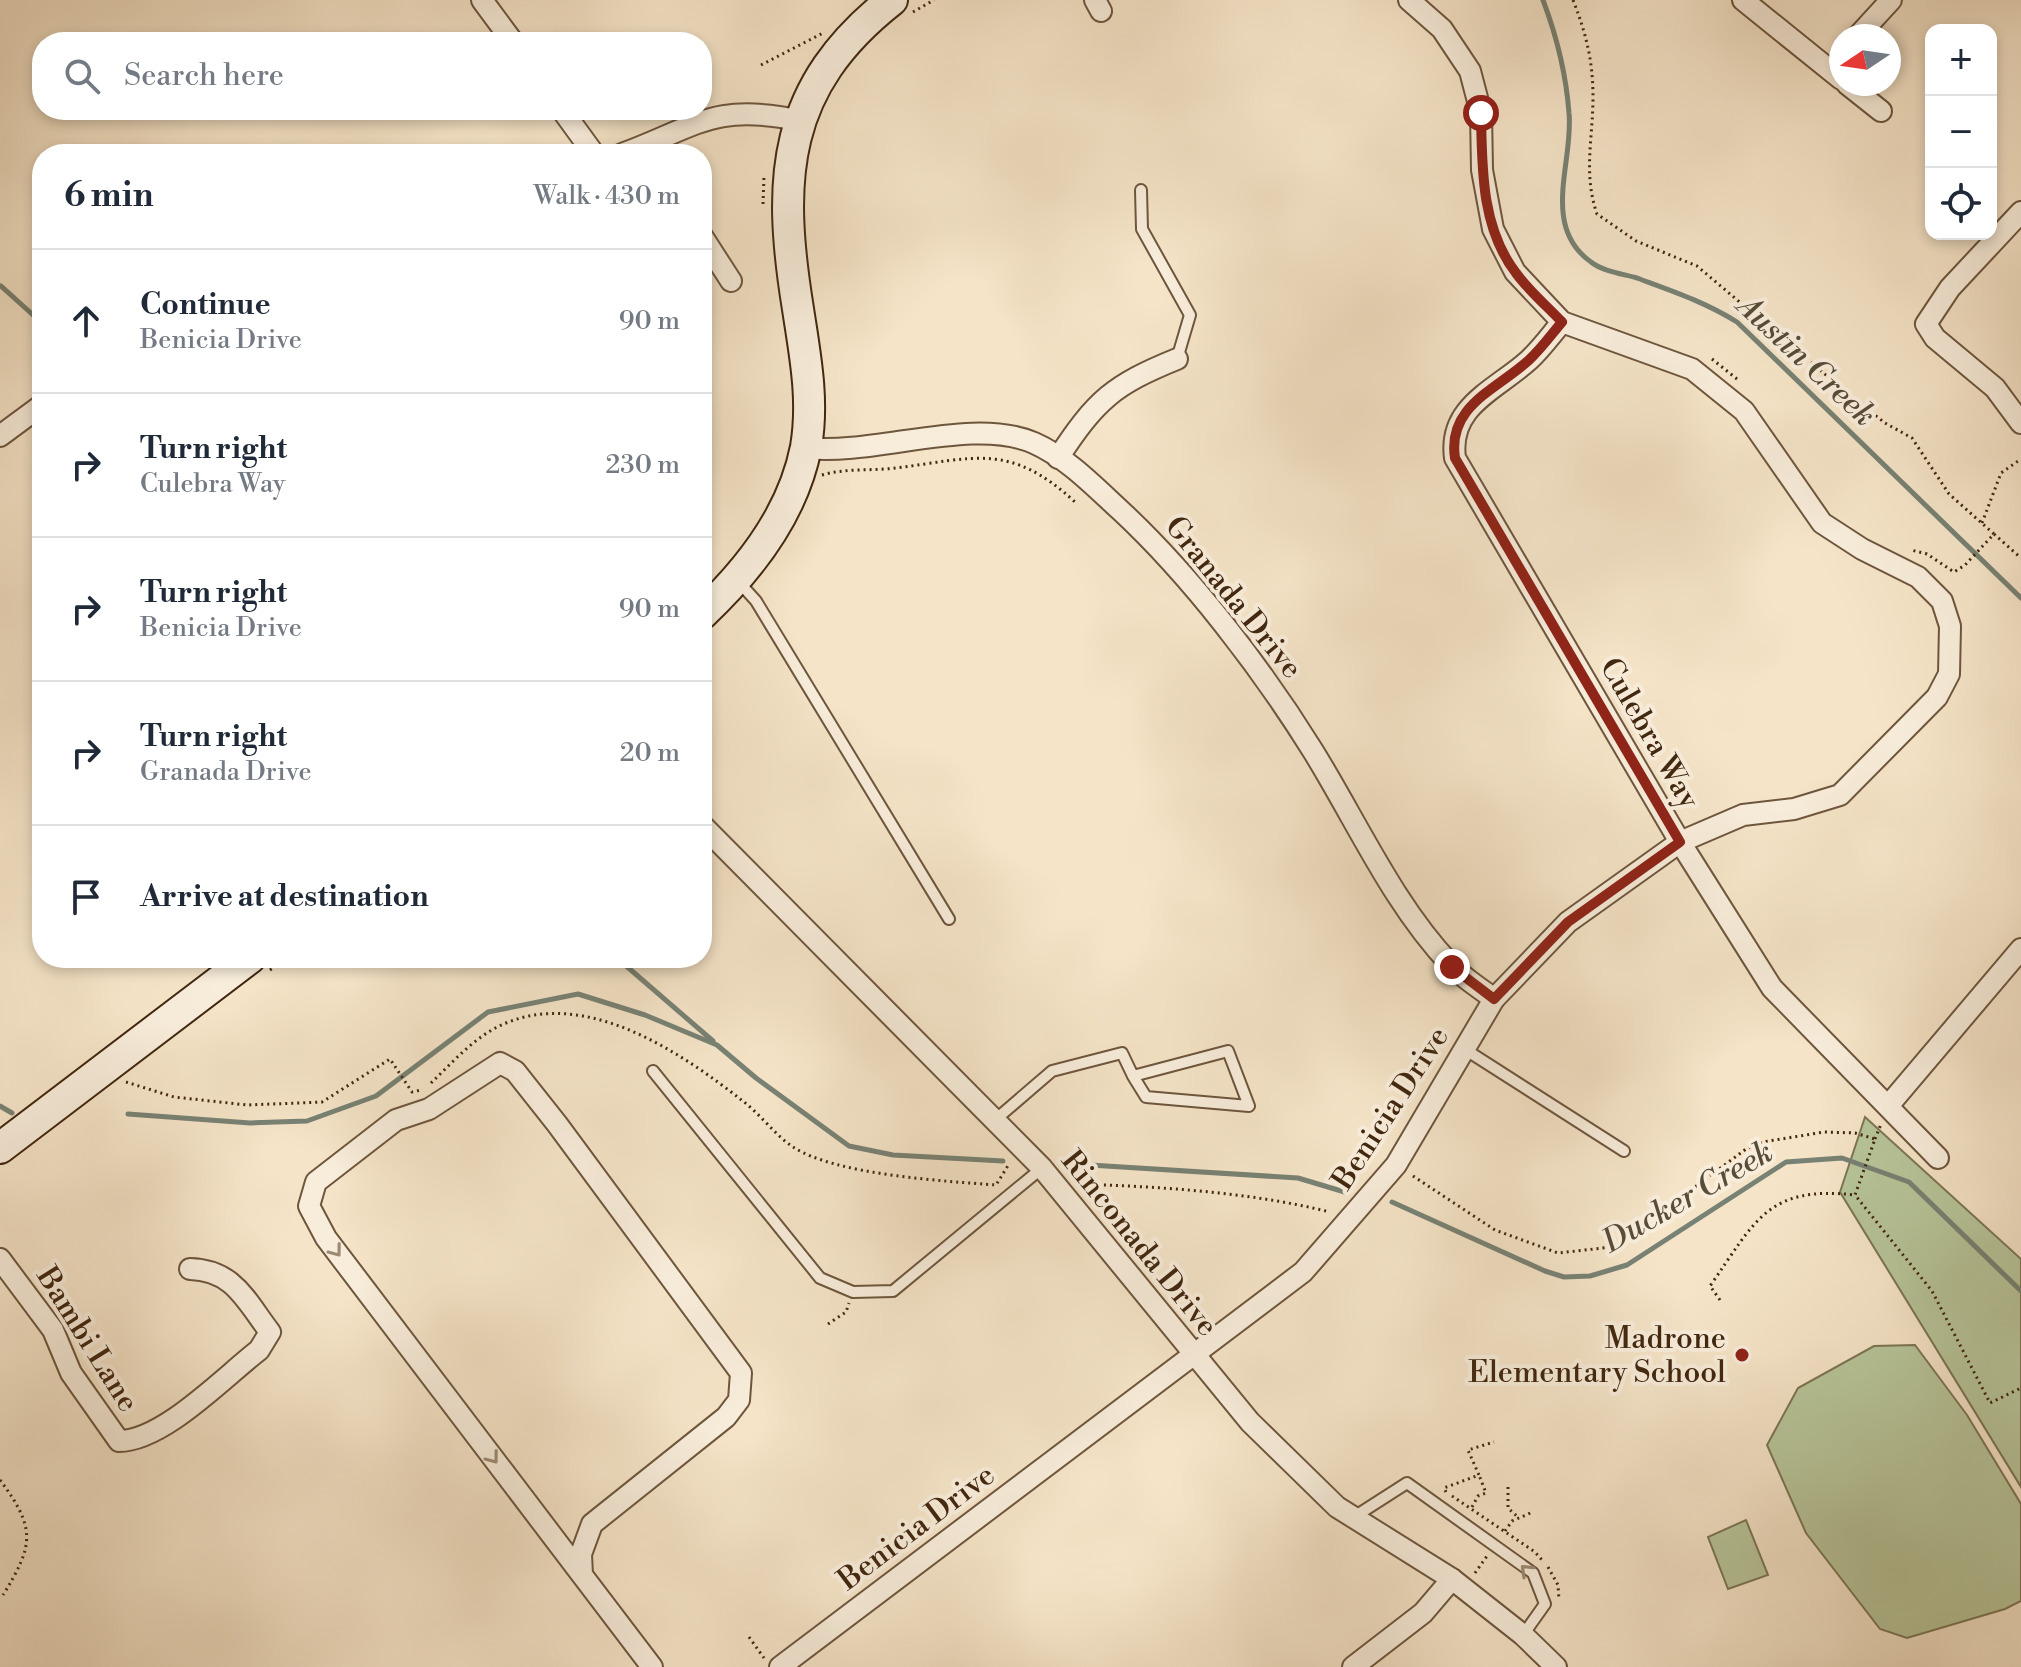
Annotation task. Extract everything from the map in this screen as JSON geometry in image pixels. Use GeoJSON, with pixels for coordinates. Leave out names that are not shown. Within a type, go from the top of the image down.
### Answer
{"type":"FeatureCollection","features":[{"type":"Feature","properties":{"kind":"street"},"geometry":{"type":"LineString","coordinates":[[482,0],[506,32]]}},
{"type":"Feature","properties":{"kind":"street","name":"Benicia Drive"},"geometry":{"type":"LineString","coordinates":[[772,1662],[1194,1357],[1303,1272],[1354,1218],[1396,1165],[1494,999],[1568,922],[1680,842],[1743,815],[1820,803],[1853,785],[1937,697],[1949,674],[1950,626],[1942,601],[1918,577],[1862,549],[1822,523],[1744,411],[1692,369],[1562,322],[1515,272],[1493,229],[1482,170],[1481,113],[1470,71],[1442,29],[1409,0]]}},
{"type":"Feature","properties":{"kind":"street"},"geometry":{"type":"LineString","coordinates":[[1743,0],[1829,61]]}},
{"type":"Feature","properties":{"kind":"street"},"geometry":{"type":"LineString","coordinates":[[1869,24],[1891,0]]}},
{"type":"Feature","properties":{"kind":"street"},"geometry":{"type":"LineString","coordinates":[[712,604],[737,580],[780,520],[806,448],[810,388],[786,212],[787,170],[798,120],[825,70],[842,48],[897,9]]}},
{"type":"Feature","properties":{"kind":"street"},"geometry":{"type":"LineString","coordinates":[[1862,96],[1881,111]]}},
{"type":"Feature","properties":{"kind":"street"},"geometry":{"type":"LineString","coordinates":[[712,119],[721,114],[748,112],[798,120]]}},
{"type":"Feature","properties":{"kind":"street"},"geometry":{"type":"LineString","coordinates":[[569,120],[587,144]]}},
{"type":"Feature","properties":{"kind":"street"},"geometry":{"type":"LineString","coordinates":[[662,144],[709,120]]}},
{"type":"Feature","properties":{"kind":"street"},"geometry":{"type":"LineString","coordinates":[[2021,212],[1950,288],[1926,324],[1935,338],[1995,388],[2021,423]]}},
{"type":"Feature","properties":{"kind":"street"},"geometry":{"type":"LineString","coordinates":[[712,252],[731,281]]}},
{"type":"Feature","properties":{"kind":"street","name":"Culebra Way"},"geometry":{"type":"LineString","coordinates":[[1562,322],[1529,360],[1466,409],[1452,442],[1455,458],[1680,842],[1772,988],[1938,1158]]}},
{"type":"Feature","properties":{"kind":"street"},"geometry":{"type":"LineString","coordinates":[[1058,458],[1085,417],[1126,380],[1177,359]]}},
{"type":"Feature","properties":{"kind":"street"},"geometry":{"type":"LineString","coordinates":[[0,436],[32,412]]}},
{"type":"Feature","properties":{"kind":"street","name":"Granada Drive"},"geometry":{"type":"LineString","coordinates":[[806,448],[835,452],[963,435],[1004,436],[1033,442],[1058,458],[1146,534],[1263,675],[1312,749],[1412,916],[1452,967],[1494,999]]}},
{"type":"Feature","properties":{"kind":"street","name":"Rinconada Drive"},"geometry":{"type":"LineString","coordinates":[[712,835],[1042,1168],[1109,1246],[1194,1357],[1250,1422],[1337,1507],[1452,1579],[1523,1635],[1556,1667]]}},
{"type":"Feature","properties":{"kind":"street"},"geometry":{"type":"LineString","coordinates":[[1888,1106],[2021,949]]}},
{"type":"Feature","properties":{"kind":"street"},"geometry":{"type":"LineString","coordinates":[[0,1148],[237,968]]}},
{"type":"Feature","properties":{"kind":"street"},"geometry":{"type":"LineString","coordinates":[[582,1575],[581,1554],[592,1524],[726,1417],[739,1400],[743,1388],[741,1373],[557,1124],[515,1071],[500,1063],[429,1109],[396,1120],[316,1182],[309,1206],[326,1238],[582,1575],[652,1667]]}},
{"type":"Feature","properties":{"kind":"street","name":"Bambi Lane"},"geometry":{"type":"LineString","coordinates":[[0,1259],[53,1330],[71,1373],[119,1441],[130,1441],[158,1430],[259,1350],[270,1332],[230,1280],[210,1269],[190,1269]]}},
{"type":"Feature","properties":{"kind":"street"},"geometry":{"type":"LineString","coordinates":[[1353,1667],[1423,1613],[1452,1579]]}},
{"type":"Feature","properties":{"kind":"lane"},"geometry":{"type":"LineString","coordinates":[[1141,190],[1142,229],[1190,315],[1177,359]]}},
{"type":"Feature","properties":{"kind":"lane"},"geometry":{"type":"LineString","coordinates":[[737,580],[756,601],[949,919]]}},
{"type":"Feature","properties":{"kind":"lane"},"geometry":{"type":"LineString","coordinates":[[1466,1050],[1624,1151]]}},
{"type":"Feature","properties":{"kind":"lane"},"geometry":{"type":"LineString","coordinates":[[995,1120],[1052,1071],[1122,1053],[1133,1076],[1146,1097],[1249,1106],[1228,1051],[1133,1076]]}},
{"type":"Feature","properties":{"kind":"lane"},"geometry":{"type":"LineString","coordinates":[[653,1071],[820,1278],[852,1292],[893,1291],[1042,1168]]}},
{"type":"Feature","properties":{"kind":"lane"},"geometry":{"type":"LineString","coordinates":[[1354,1517],[1407,1483],[1533,1573],[1545,1604],[1523,1635]]}},
{"type":"Feature","properties":{"kind":"path"},"geometry":{"type":"LineString","coordinates":[[897,9],[934,0]]}},
{"type":"Feature","properties":{"kind":"path"},"geometry":{"type":"LineString","coordinates":[[1573,0],[1589,40],[1593,95],[1587,171],[1597,214],[1636,241],[1697,266],[1852,397],[1885,423],[1912,438],[1949,494],[1992,536],[2021,558]]}},
{"type":"Feature","properties":{"kind":"path"},"geometry":{"type":"LineString","coordinates":[[761,65],[825,32]]}},
{"type":"Feature","properties":{"kind":"path"},"geometry":{"type":"LineString","coordinates":[[763,211],[765,171]]}},
{"type":"Feature","properties":{"kind":"path"},"geometry":{"type":"LineString","coordinates":[[1705,357],[1718,361],[1739,380]]}},
{"type":"Feature","properties":{"kind":"path"},"geometry":{"type":"LineString","coordinates":[[824,474],[972,456],[1006,458],[1053,481],[1075,502]]}},
{"type":"Feature","properties":{"kind":"path"},"geometry":{"type":"LineString","coordinates":[[1982,523],[2001,473],[2021,459]]}},
{"type":"Feature","properties":{"kind":"path"},"geometry":{"type":"LineString","coordinates":[[1965,565],[1992,536]]}},
{"type":"Feature","properties":{"kind":"path"},"geometry":{"type":"LineString","coordinates":[[110,1065],[124,1081],[174,1097],[247,1105],[322,1102],[390,1059],[412,1092],[425,1089],[479,1038],[507,1022],[548,1014],[589,1017],[635,1033],[683,1058],[745,1103],[794,1148],[849,1167],[996,1185]]}},
{"type":"Feature","properties":{"kind":"path"},"geometry":{"type":"LineString","coordinates":[[1396,1165],[1495,1230],[1558,1253],[1621,1246],[1720,1168],[1763,1142],[1824,1132],[1855,1133],[1875,1139],[1855,1195]]}},
{"type":"Feature","properties":{"kind":"path"},"geometry":{"type":"LineString","coordinates":[[1071,1184],[1161,1187],[1243,1196],[1354,1218]]}},
{"type":"Feature","properties":{"kind":"path"},"geometry":{"type":"LineString","coordinates":[[1720,1300],[1710,1286],[1754,1223],[1770,1207],[1797,1195],[1855,1195]]}},
{"type":"Feature","properties":{"kind":"path"},"geometry":{"type":"LineString","coordinates":[[1855,1195],[1932,1291],[1990,1403],[2021,1388]]}},
{"type":"Feature","properties":{"kind":"path"},"geometry":{"type":"LineString","coordinates":[[828,1324],[846,1312],[852,1292]]}},
{"type":"Feature","properties":{"kind":"path"},"geometry":{"type":"LineString","coordinates":[[1472,1508],[1478,1496],[1486,1493],[1468,1450],[1494,1442]]}},
{"type":"Feature","properties":{"kind":"path"},"geometry":{"type":"LineString","coordinates":[[1444,1488],[1479,1475]]}},
{"type":"Feature","properties":{"kind":"path"},"geometry":{"type":"LineString","coordinates":[[0,1480],[22,1510],[27,1535],[24,1561],[3,1595]]}},
{"type":"Feature","properties":{"kind":"path"},"geometry":{"type":"LineString","coordinates":[[1508,1487],[1508,1508],[1519,1518]]}},
{"type":"Feature","properties":{"kind":"path"},"geometry":{"type":"LineString","coordinates":[[1505,1531],[1519,1518],[1533,1512]]}},
{"type":"Feature","properties":{"kind":"path"},"geometry":{"type":"LineString","coordinates":[[1475,1573],[1488,1554]]}},
{"type":"Feature","properties":{"kind":"path"},"geometry":{"type":"LineString","coordinates":[[749,1637],[772,1662]]}},
{"type":"Feature","properties":{"kind":"green space"},"geometry":{"type":"Polygon","coordinates":[[[1865,1117],[2021,1259],[2021,1487],[1840,1192],[1865,1117]]]}},
{"type":"Feature","properties":{"kind":"green space"},"geometry":{"type":"Polygon","coordinates":[[[1915,1345],[1967,1415],[2021,1504],[2021,1601],[2005,1609],[1907,1638],[1880,1629],[1806,1533],[1767,1445],[1798,1388],[1874,1346],[1915,1345]]]}},
{"type":"Feature","properties":{"kind":"green space"},"geometry":{"type":"Polygon","coordinates":[[[1746,1520],[1768,1575],[1728,1589],[1708,1537],[1746,1520]]]}},
{"type":"Feature","properties":{"kind":"waterway","name":"Austin Creek"},"geometry":{"type":"LineString","coordinates":[[1543,0],[1560,55],[1568,98],[1569,132],[1563,212],[1567,230],[1576,247],[1601,268],[1676,292],[1737,322],[2021,598]]}},
{"type":"Feature","properties":{"kind":"waterway"},"geometry":{"type":"LineString","coordinates":[[1,286],[32,314]]}},
{"type":"Feature","properties":{"kind":"waterway"},"geometry":{"type":"LineString","coordinates":[[629,968],[713,1041]]}},
{"type":"Feature","properties":{"kind":"waterway","name":"Ducker Creek"},"geometry":{"type":"LineString","coordinates":[[128,1114],[250,1123],[307,1121],[376,1096],[488,1012],[578,994],[645,1015],[717,1045],[756,1078],[849,1146],[893,1155],[1003,1161]]}},
{"type":"Feature","properties":{"kind":"waterway","name":"Ducker Creek"},"geometry":{"type":"LineString","coordinates":[[0,1106],[12,1113]]}},
{"type":"Feature","properties":{"kind":"waterway","name":"Ducker Creek"},"geometry":{"type":"LineString","coordinates":[[1392,1202],[1545,1271],[1564,1277],[1590,1276],[1627,1265],[1786,1162],[1842,1158],[1909,1182],[2021,1291]]}},
{"type":"Feature","properties":{"kind":"waterway","name":"Ducker Creek"},"geometry":{"type":"LineString","coordinates":[[1074,1164],[1298,1178],[1348,1193]]}},
{"type":"Feature","properties":{"kind":"place","name":"Madrone Elementary School"},"geometry":{"type":"Point","coordinates":[1742,1355]}},
{"type":"Feature","properties":{"kind":"route"},"geometry":{"type":"LineString","coordinates":[[1452,967],[1494,999],[1568,922],[1680,842],[1455,458],[1452,442],[1466,409],[1529,360],[1562,322],[1515,272],[1493,229],[1482,170],[1481,113]]}}]}
